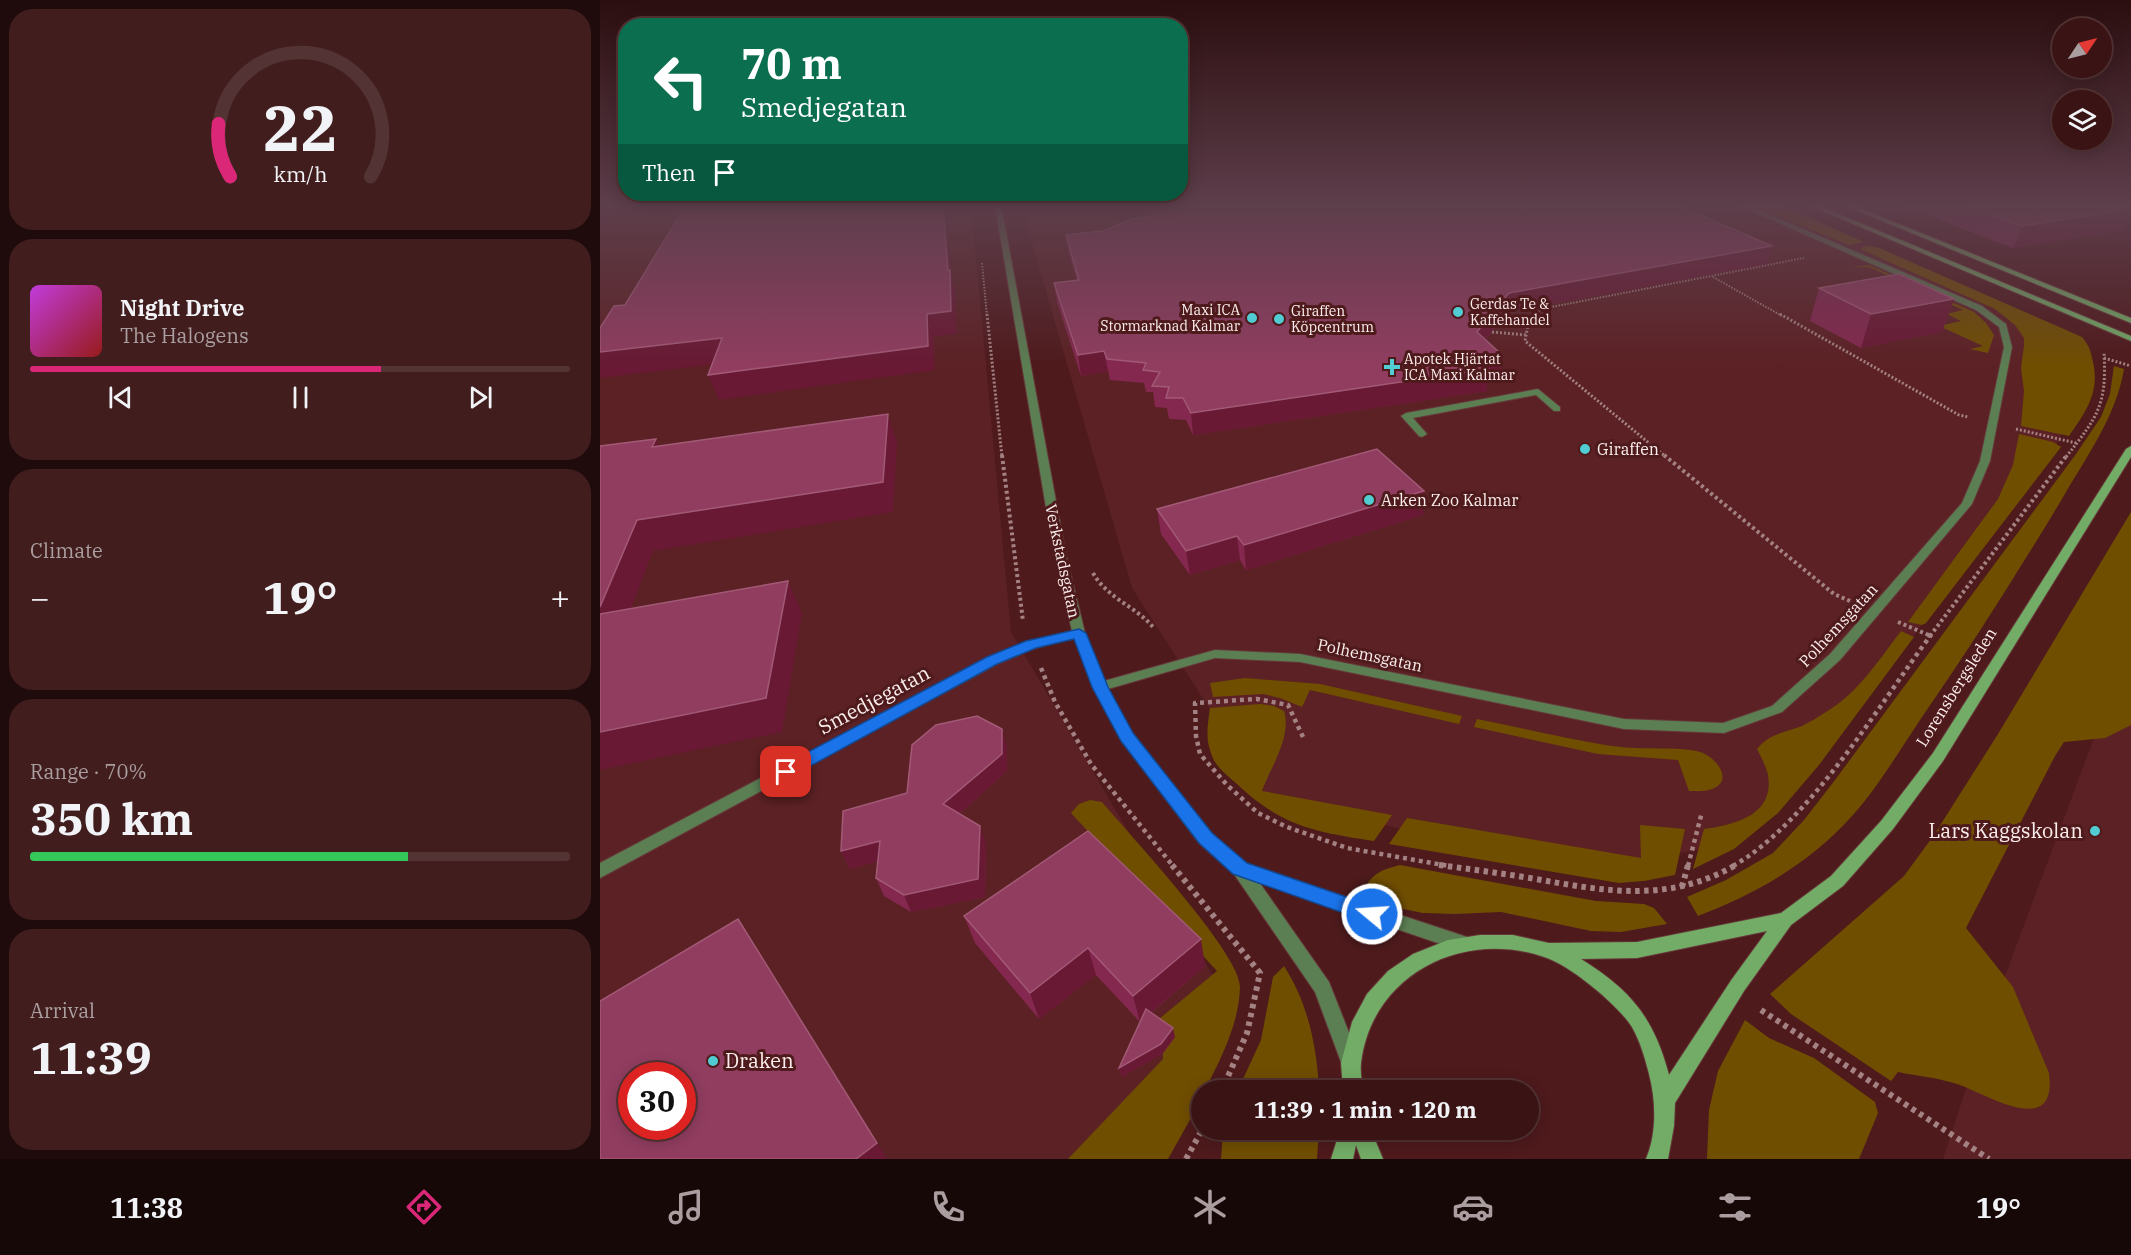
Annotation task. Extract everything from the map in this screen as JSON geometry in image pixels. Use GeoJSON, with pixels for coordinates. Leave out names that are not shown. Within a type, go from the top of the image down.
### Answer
{"type":"FeatureCollection","features":[{"type":"Feature","properties":{"kind":"street","name":"Verkstadsgatan"},"geometry":{"type":"LineString","coordinates":[[1008,259],[1060,555],[1079,633],[1100,687],[1134,746],[1205,838],[1240,868],[1323,988],[1351,1064]]}},
{"type":"Feature","properties":{"kind":"street","name":"Polhemsgatan"},"geometry":{"type":"LineString","coordinates":[[1100,687],[1215,654],[1300,658],[1624,724],[1724,728],[1777,709],[1835,657],[1967,504],[1985,461],[2008,347],[2003,326],[1979,308],[1868,259]]}},
{"type":"Feature","properties":{"kind":"street"},"geometry":{"type":"LineString","coordinates":[[1940,259],[2131,339]]}},
{"type":"Feature","properties":{"kind":"street"},"geometry":{"type":"LineString","coordinates":[[1979,259],[2131,321]]}},
{"type":"Feature","properties":{"kind":"street"},"geometry":{"type":"LineString","coordinates":[[1422,434],[1406,416],[1538,392],[1557,409]]}},
{"type":"Feature","properties":{"kind":"street","name":"Lorensbergsleden"},"geometry":{"type":"LineString","coordinates":[[1665,1100],[1738,985],[1785,920],[1837,881],[1887,825],[1938,757],[2131,449]]}},
{"type":"Feature","properties":{"kind":"street","name":"Smedjegatan"},"geometry":{"type":"LineString","coordinates":[[600,871],[992,661],[1031,645],[1079,633]]}},
{"type":"Feature","properties":{"kind":"street","name":"Verkstadsgatan"},"geometry":{"type":"LineString","coordinates":[[1240,868],[1461,943]]}},
{"type":"Feature","properties":{"kind":"street","name":"Lorensbergsleden"},"geometry":{"type":"LineString","coordinates":[[1352,1080],[1351,1064],[1363,1019],[1388,983],[1421,957],[1461,943],[1503,941],[1547,951],[1637,950],[1785,920]]}},
{"type":"Feature","properties":{"kind":"street","name":"Lorensbergsleden"},"geometry":{"type":"LineString","coordinates":[[1547,951],[1588,972],[1634,1014],[1651,1048],[1665,1100],[1660,1153],[1657,1159]]}},
{"type":"Feature","properties":{"kind":"street"},"geometry":{"type":"LineString","coordinates":[[1342,1159],[1347,1140]]}},
{"type":"Feature","properties":{"kind":"street"},"geometry":{"type":"LineString","coordinates":[[1365,1140],[1372,1159]]}},
{"type":"Feature","properties":{"kind":"path"},"geometry":{"type":"LineString","coordinates":[[1797,259],[1541,309],[1528,325],[1525,341],[1834,594],[1931,636]]}},
{"type":"Feature","properties":{"kind":"path"},"geometry":{"type":"LineString","coordinates":[[1713,277],[1959,415],[2077,443]]}},
{"type":"Feature","properties":{"kind":"path"},"geometry":{"type":"LineString","coordinates":[[1492,332],[1526,335]]}},
{"type":"Feature","properties":{"kind":"path"},"geometry":{"type":"LineString","coordinates":[[2104,358],[2131,366]]}},
{"type":"Feature","properties":{"kind":"path"},"geometry":{"type":"LineString","coordinates":[[1304,737],[1288,705],[1257,699],[1196,703],[1196,733],[1200,754],[1227,785],[1256,811],[1302,834],[1366,853]]}},
{"type":"Feature","properties":{"kind":"path"},"geometry":{"type":"LineString","coordinates":[[1682,887],[1702,812]]}},
{"type":"Feature","properties":{"kind":"path"},"geometry":{"type":"LineString","coordinates":[[1227,1080],[1253,1018],[1260,973]]}},
{"type":"Feature","properties":{"kind":"path"},"geometry":{"type":"LineString","coordinates":[[1761,1010],[1989,1159]]}},
{"type":"Feature","properties":{"kind":"path"},"geometry":{"type":"LineString","coordinates":[[1186,1159],[1196,1140]]}},
{"type":"Feature","properties":{"kind":"shaded area"},"geometry":{"type":"Polygon","coordinates":[[[600,259],[976,259],[1011,632],[1225,996],[1076,1159],[600,1159],[600,259]]]}},
{"type":"Feature","properties":{"kind":"shaded area"},"geometry":{"type":"Polygon","coordinates":[[[1037,259],[1899,259],[2031,318],[2066,426],[2052,453],[1944,593],[1900,656],[1809,758],[1722,846],[1597,867],[1270,803],[1132,588],[1037,259]]]}},
{"type":"Feature","properties":{"kind":"shaded area"},"geometry":{"type":"Polygon","coordinates":[[[1883,259],[1905,259],[2082,337],[2091,355],[2095,383],[2086,410],[2069,436],[2021,426],[2024,391],[2021,368],[2024,338],[2015,325],[1995,309],[1883,259]]]}},
{"type":"Feature","properties":{"kind":"shaded area"},"geometry":{"type":"Polygon","coordinates":[[[1869,265],[1974,312],[1986,323],[1994,335],[1988,353],[1970,349],[1983,346],[1939,326],[1961,321],[1947,314],[1963,310],[1869,267],[1853,267],[1869,265]]]}},
{"type":"Feature","properties":{"kind":"shaded area"},"geometry":{"type":"Polygon","coordinates":[[[2114,366],[2124,369],[2120,387],[2107,420],[2090,452],[1993,611],[1870,794],[1836,833],[1800,862],[1741,898],[1698,916],[1687,897],[1726,880],[1773,853],[1804,820],[1835,780],[2101,417],[2110,394],[2114,366]]]}},
{"type":"Feature","properties":{"kind":"shaded area"},"geometry":{"type":"Polygon","coordinates":[[[2019,434],[2053,442],[2061,447],[1926,623],[1922,625],[1908,622],[1998,499],[2013,465],[2019,434]]]}},
{"type":"Feature","properties":{"kind":"shaded area"},"geometry":{"type":"Polygon","coordinates":[[[2131,512],[2131,725],[2105,738],[2064,742],[1966,928],[2013,987],[2049,1073],[2049,1093],[2042,1105],[2031,1109],[2001,1102],[1957,1084],[1936,1079],[1898,1072],[1891,1081],[1791,1014],[1770,994],[1904,876],[1934,835],[1998,734],[2131,512]]]}},
{"type":"Feature","properties":{"kind":"shaded area"},"geometry":{"type":"Polygon","coordinates":[[[1901,631],[1914,637],[1819,765],[1778,813],[1734,849],[1693,869],[1704,829],[1739,821],[1750,816],[1765,800],[1768,775],[1757,749],[1772,737],[1802,726],[1838,704],[1858,686],[1901,631]]]}},
{"type":"Feature","properties":{"kind":"shaded area","name":"Lars Kaggskolan"},"geometry":{"type":"Polygon","coordinates":[[[2131,639],[2131,1159],[1943,1159],[1987,1024],[2131,639]]]}},
{"type":"Feature","properties":{"kind":"shaded area"},"geometry":{"type":"Polygon","coordinates":[[[1245,678],[1320,684],[1462,716],[1459,724],[1310,690],[1302,707],[1263,694],[1213,697],[1210,683],[1245,678]]]}},
{"type":"Feature","properties":{"kind":"shaded area"},"geometry":{"type":"Polygon","coordinates":[[[1260,704],[1274,706],[1284,711],[1286,721],[1283,741],[1262,791],[1392,815],[1374,841],[1316,830],[1284,818],[1253,798],[1218,767],[1208,742],[1210,708],[1260,704]]]}},
{"type":"Feature","properties":{"kind":"shaded area"},"geometry":{"type":"Polygon","coordinates":[[[1477,719],[1603,744],[1703,753],[1718,765],[1723,776],[1722,781],[1709,790],[1689,791],[1678,760],[1598,754],[1474,727],[1477,719]]]}},
{"type":"Feature","properties":{"kind":"shaded area"},"geometry":{"type":"Polygon","coordinates":[[[1090,800],[1102,802],[1204,922],[1223,949],[1235,971],[1240,987],[1233,1027],[1223,1053],[1210,1080],[1191,1080],[1191,1118],[1168,1159],[1068,1159],[1163,1059],[1163,1053],[1147,1029],[1217,971],[1071,813],[1079,804],[1090,800]]]}},
{"type":"Feature","properties":{"kind":"shaded area"},"geometry":{"type":"Polygon","coordinates":[[[1407,818],[1641,858],[1640,825],[1685,829],[1675,875],[1619,883],[1389,844],[1407,818]]]}},
{"type":"Feature","properties":{"kind":"shaded area"},"geometry":{"type":"Polygon","coordinates":[[[1400,865],[1596,901],[1644,904],[1654,908],[1667,924],[1621,932],[1591,931],[1501,912],[1423,913],[1398,908],[1361,894],[1376,874],[1400,865]]]}},
{"type":"Feature","properties":{"kind":"shaded area"},"geometry":{"type":"Polygon","coordinates":[[[1284,966],[1299,995],[1310,1026],[1318,1080],[1243,1080],[1261,1040],[1273,977],[1284,966]]]}},
{"type":"Feature","properties":{"kind":"shaded area"},"geometry":{"type":"Polygon","coordinates":[[[1745,1020],[1769,1038],[1814,1058],[1875,1102],[1878,1113],[1859,1159],[1707,1159],[1709,1110],[1718,1071],[1745,1020]]]}},
{"type":"Feature","properties":{"kind":"shaded area"},"geometry":{"type":"Polygon","coordinates":[[[1222,1140],[1318,1140],[1317,1159],[1221,1159],[1222,1140]]]}},
{"type":"Feature","properties":{"kind":"building"},"geometry":{"type":"Polygon","coordinates":[[[653,259],[947,259],[948,270],[950,270],[951,311],[927,314],[928,346],[708,375],[722,338],[600,352],[600,328],[614,306],[625,305],[653,259]]]}},
{"type":"Feature","properties":{"kind":"building"},"geometry":{"type":"Polygon","coordinates":[[[1073,259],[1699,259],[1509,293],[1477,332],[1502,355],[1490,356],[1496,361],[1481,364],[1489,369],[1191,413],[1183,398],[1166,398],[1169,387],[1152,386],[1160,372],[1143,370],[1146,363],[1107,359],[1104,351],[1078,355],[1054,283],[1079,280],[1073,259]]]}},
{"type":"Feature","properties":{"kind":"building"},"geometry":{"type":"Polygon","coordinates":[[[1899,274],[1954,299],[1871,314],[1819,288],[1899,274]]]}},
{"type":"Feature","properties":{"kind":"building"},"geometry":{"type":"Polygon","coordinates":[[[888,414],[883,482],[637,520],[600,607],[600,446],[656,439],[652,447],[888,414]]]}},
{"type":"Feature","properties":{"kind":"building"},"geometry":{"type":"Polygon","coordinates":[[[1377,449],[1424,491],[1244,545],[1237,536],[1186,551],[1157,509],[1377,449]]]}},
{"type":"Feature","properties":{"kind":"building"},"geometry":{"type":"Polygon","coordinates":[[[788,581],[766,698],[600,732],[600,614],[788,581]]]}},
{"type":"Feature","properties":{"kind":"building"},"geometry":{"type":"Polygon","coordinates":[[[977,716],[1002,729],[1002,754],[943,804],[980,826],[978,879],[904,895],[876,878],[880,841],[841,851],[843,811],[907,793],[912,745],[936,725],[977,716]]]}},
{"type":"Feature","properties":{"kind":"building"},"geometry":{"type":"Polygon","coordinates":[[[1088,831],[1201,939],[1133,996],[1088,948],[1030,993],[964,916],[1088,831]]]}},
{"type":"Feature","properties":{"kind":"building","name":"Draken"},"geometry":{"type":"Polygon","coordinates":[[[738,919],[877,1143],[856,1159],[600,1159],[600,1001],[738,919]]]}},
{"type":"Feature","properties":{"kind":"building"},"geometry":{"type":"Polygon","coordinates":[[[1146,1009],[1173,1028],[1161,1044],[1119,1068],[1146,1009]]]}},
{"type":"Feature","properties":{"kind":"place","name":"Gerdas Te & Kaffehandel"},"geometry":{"type":"Point","coordinates":[1458,312]}},
{"type":"Feature","properties":{"kind":"place","name":"Maxi ICA Stormarknad Kalmar"},"geometry":{"type":"Point","coordinates":[1252,318]}},
{"type":"Feature","properties":{"kind":"place","name":"Giraffen Köpcentrum"},"geometry":{"type":"Point","coordinates":[1279,319]}},
{"type":"Feature","properties":{"kind":"place","name":"Apotek Hjärtat ICA Maxi Kalmar"},"geometry":{"type":"Point","coordinates":[1392,367]}},
{"type":"Feature","properties":{"kind":"place","name":"Giraffen"},"geometry":{"type":"Point","coordinates":[1585,449]}},
{"type":"Feature","properties":{"kind":"place","name":"Arken Zoo Kalmar"},"geometry":{"type":"Point","coordinates":[1369,500]}},
{"type":"Feature","properties":{"kind":"place","name":"Lars Kaggskolan"},"geometry":{"type":"Point","coordinates":[2095,831]}},
{"type":"Feature","properties":{"kind":"place","name":"Draken"},"geometry":{"type":"Point","coordinates":[713,1061]}},
{"type":"Feature","properties":{"kind":"route"},"geometry":{"type":"LineString","coordinates":[[786,772],[992,661],[1031,645],[1079,633],[1100,687],[1127,736],[1205,838],[1240,868],[1372,914]]}}]}
